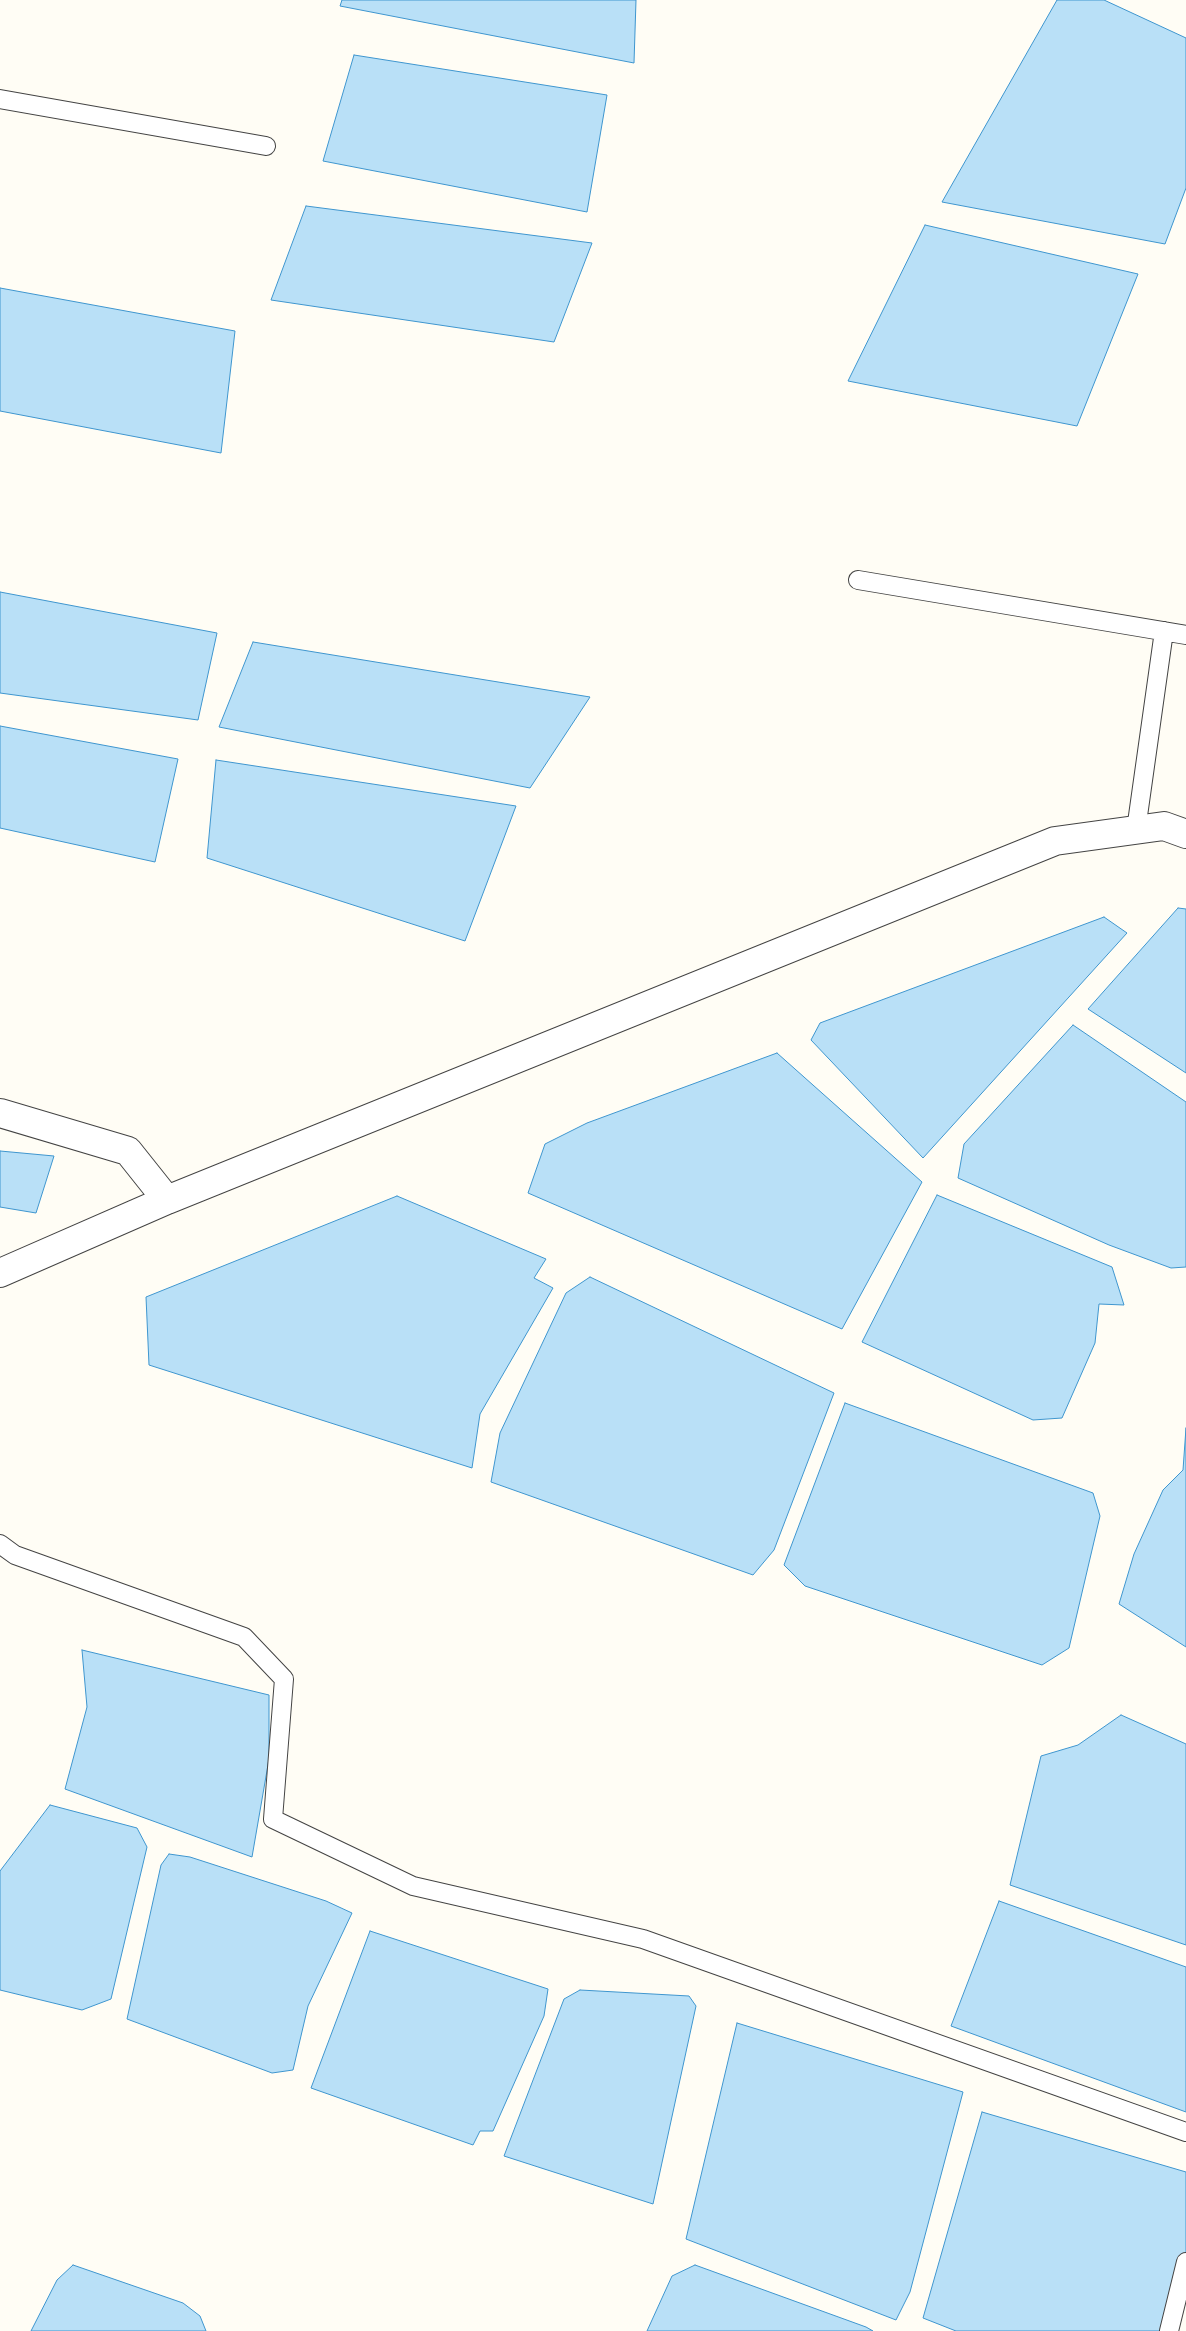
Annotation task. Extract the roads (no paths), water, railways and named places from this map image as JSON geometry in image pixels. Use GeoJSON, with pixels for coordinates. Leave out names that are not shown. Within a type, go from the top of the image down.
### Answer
{"type":"FeatureCollection","features":[{"type":"Feature","properties":{"kind":"street"},"geometry":{"type":"LineString","coordinates":[[0,1273],[167,1200],[1055,841],[1164,826],[1186,834]]}},
{"type":"Feature","properties":{"kind":"street"},"geometry":{"type":"LineString","coordinates":[[0,1113],[128,1151],[167,1200]]}},
{"type":"Feature","properties":{"kind":"lane"},"geometry":{"type":"LineString","coordinates":[[0,99],[266,146]]}},
{"type":"Feature","properties":{"kind":"lane"},"geometry":{"type":"LineString","coordinates":[[858,580],[1186,635]]}},
{"type":"Feature","properties":{"kind":"lane"},"geometry":{"type":"LineString","coordinates":[[1136,830],[1164,631]]}},
{"type":"Feature","properties":{"kind":"lane"},"geometry":{"type":"LineString","coordinates":[[0,1544],[15,1555],[244,1637],[284,1679],[272,1819],[412,1886],[643,1939],[1186,2132]]}},
{"type":"Feature","properties":{"kind":"lane"},"geometry":{"type":"LineString","coordinates":[[1169,2331],[1186,2262]]}},
{"type":"Feature","properties":{"kind":"water"},"geometry":{"type":"Polygon","coordinates":[[[342,0],[636,0],[634,63],[340,6],[342,0]]]}},
{"type":"Feature","properties":{"kind":"water"},"geometry":{"type":"Polygon","coordinates":[[[1057,0],[1104,0],[1186,38],[1186,188],[1165,244],[942,202],[1057,0]]]}},
{"type":"Feature","properties":{"kind":"water"},"geometry":{"type":"Polygon","coordinates":[[[354,55],[607,95],[587,212],[323,161],[354,55]]]}},
{"type":"Feature","properties":{"kind":"water"},"geometry":{"type":"Polygon","coordinates":[[[306,206],[592,243],[554,342],[271,300],[306,206]]]}},
{"type":"Feature","properties":{"kind":"water"},"geometry":{"type":"Polygon","coordinates":[[[925,225],[1138,274],[1077,426],[848,381],[925,225]]]}},
{"type":"Feature","properties":{"kind":"water"},"geometry":{"type":"Polygon","coordinates":[[[0,288],[235,331],[221,453],[0,411],[0,288]]]}},
{"type":"Feature","properties":{"kind":"water"},"geometry":{"type":"Polygon","coordinates":[[[0,592],[217,633],[198,720],[0,693],[0,592]]]}},
{"type":"Feature","properties":{"kind":"water"},"geometry":{"type":"Polygon","coordinates":[[[253,642],[590,697],[530,788],[219,727],[253,642]]]}},
{"type":"Feature","properties":{"kind":"water"},"geometry":{"type":"Polygon","coordinates":[[[0,726],[178,759],[155,862],[0,828],[0,726]]]}},
{"type":"Feature","properties":{"kind":"water"},"geometry":{"type":"Polygon","coordinates":[[[216,760],[516,806],[465,941],[207,858],[216,760]]]}},
{"type":"Feature","properties":{"kind":"water"},"geometry":{"type":"Polygon","coordinates":[[[1178,908],[1186,909],[1186,1073],[1088,1009],[1178,908]]]}},
{"type":"Feature","properties":{"kind":"water"},"geometry":{"type":"Polygon","coordinates":[[[1104,917],[1127,933],[923,1158],[811,1040],[820,1023],[1104,917]]]}},
{"type":"Feature","properties":{"kind":"water"},"geometry":{"type":"Polygon","coordinates":[[[1073,1025],[1186,1102],[1186,1267],[1171,1268],[1109,1245],[958,1178],[964,1144],[1073,1025]]]}},
{"type":"Feature","properties":{"kind":"water"},"geometry":{"type":"Polygon","coordinates":[[[777,1053],[922,1182],[842,1329],[528,1193],[545,1144],[587,1123],[777,1053]]]}},
{"type":"Feature","properties":{"kind":"water"},"geometry":{"type":"Polygon","coordinates":[[[0,1151],[54,1156],[36,1213],[0,1207],[0,1151]]]}},
{"type":"Feature","properties":{"kind":"water"},"geometry":{"type":"Polygon","coordinates":[[[937,1195],[1112,1267],[1124,1305],[1099,1304],[1095,1343],[1062,1418],[1033,1420],[862,1342],[937,1195]]]}},
{"type":"Feature","properties":{"kind":"water"},"geometry":{"type":"Polygon","coordinates":[[[397,1196],[546,1259],[534,1278],[553,1288],[480,1414],[472,1468],[149,1365],[146,1297],[397,1196]]]}},
{"type":"Feature","properties":{"kind":"water"},"geometry":{"type":"Polygon","coordinates":[[[590,1277],[834,1393],[774,1550],[753,1575],[491,1482],[500,1433],[566,1293],[590,1277]]]}},
{"type":"Feature","properties":{"kind":"water"},"geometry":{"type":"Polygon","coordinates":[[[845,1403],[1093,1493],[1100,1516],[1069,1648],[1042,1665],[805,1586],[784,1565],[845,1403]]]}},
{"type":"Feature","properties":{"kind":"water"},"geometry":{"type":"Polygon","coordinates":[[[1186,1428],[1186,1647],[1119,1604],[1134,1554],[1163,1490],[1183,1470],[1186,1428]]]}},
{"type":"Feature","properties":{"kind":"water"},"geometry":{"type":"Polygon","coordinates":[[[82,1650],[269,1695],[269,1759],[252,1857],[65,1789],[87,1707],[82,1650]]]}},
{"type":"Feature","properties":{"kind":"water"},"geometry":{"type":"Polygon","coordinates":[[[1121,1715],[1186,1744],[1186,1945],[1010,1885],[1041,1756],[1078,1745],[1121,1715]]]}},
{"type":"Feature","properties":{"kind":"water"},"geometry":{"type":"Polygon","coordinates":[[[50,1805],[137,1828],[147,1847],[111,1999],[82,2010],[0,1990],[0,1871],[50,1805]]]}},
{"type":"Feature","properties":{"kind":"water"},"geometry":{"type":"Polygon","coordinates":[[[169,1854],[190,1857],[326,1901],[352,1913],[308,2006],[293,2070],[272,2073],[127,2019],[161,1865],[169,1854]]]}},
{"type":"Feature","properties":{"kind":"water"},"geometry":{"type":"Polygon","coordinates":[[[999,1901],[1186,1967],[1186,2112],[951,2026],[999,1901]]]}},
{"type":"Feature","properties":{"kind":"water"},"geometry":{"type":"Polygon","coordinates":[[[370,1931],[548,1989],[544,2016],[493,2131],[480,2131],[473,2145],[311,2088],[370,1931]]]}},
{"type":"Feature","properties":{"kind":"water"},"geometry":{"type":"Polygon","coordinates":[[[580,1990],[689,1996],[696,2006],[653,2204],[504,2156],[564,1999],[580,1990]]]}},
{"type":"Feature","properties":{"kind":"water"},"geometry":{"type":"Polygon","coordinates":[[[737,2023],[963,2092],[910,2292],[896,2320],[686,2239],[737,2023]]]}},
{"type":"Feature","properties":{"kind":"water"},"geometry":{"type":"Polygon","coordinates":[[[982,2112],[1186,2172],[1186,2279],[1171,2331],[956,2331],[923,2318],[982,2112]]]}},
{"type":"Feature","properties":{"kind":"water"},"geometry":{"type":"Polygon","coordinates":[[[73,2265],[183,2303],[200,2316],[206,2331],[31,2331],[57,2280],[73,2265]]]}},
{"type":"Feature","properties":{"kind":"water"},"geometry":{"type":"Polygon","coordinates":[[[695,2265],[873,2331],[647,2331],[672,2276],[695,2265]]]}}]}
